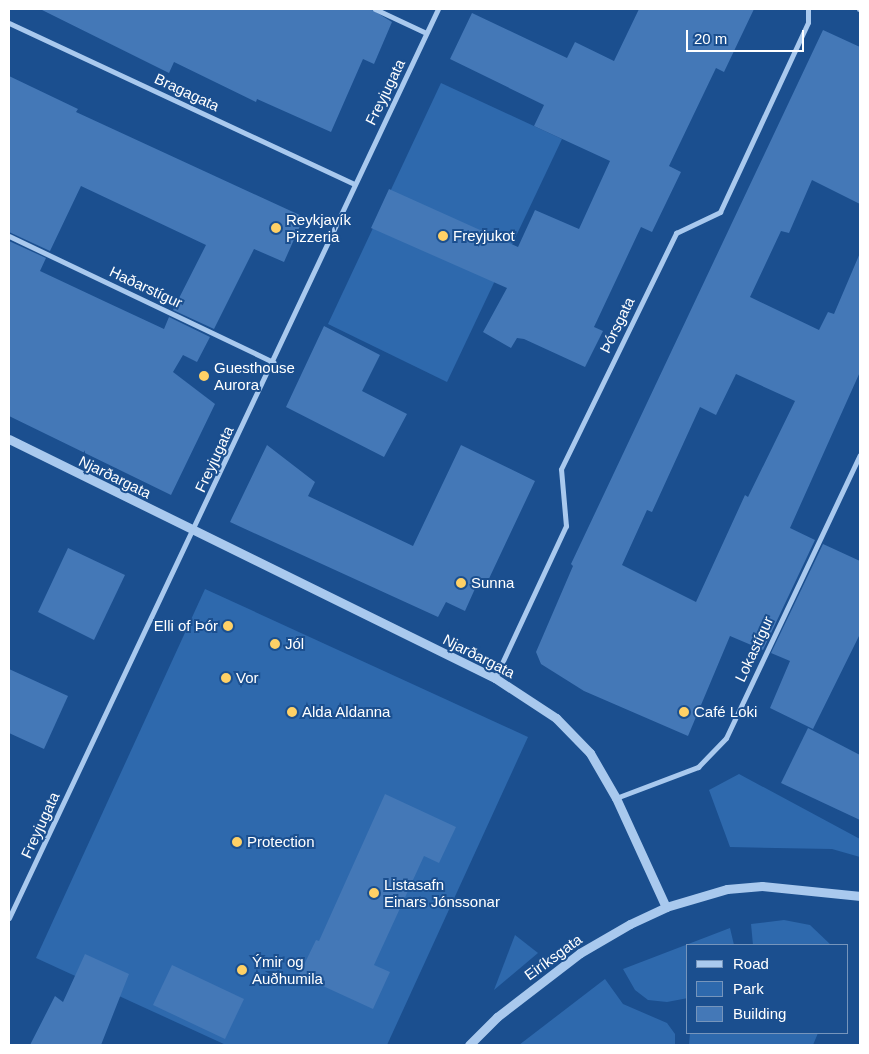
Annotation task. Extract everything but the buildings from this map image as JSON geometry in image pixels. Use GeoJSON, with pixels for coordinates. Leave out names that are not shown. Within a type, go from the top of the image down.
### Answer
{"type":"FeatureCollection","features":[{"type":"Feature","properties":{"kind":"street"},"geometry":{"type":"LineString","coordinates":[[375,9],[426,33]]}},
{"type":"Feature","properties":{"kind":"street","name":"Freyjugata"},"geometry":{"type":"LineString","coordinates":[[9,918],[194,532],[354,184],[438,9]]}},
{"type":"Feature","properties":{"kind":"street","name":"Þórsgata"},"geometry":{"type":"LineString","coordinates":[[496,678],[566,526],[561,469],[676,233],[720,212],[808,22],[808,9]]}},
{"type":"Feature","properties":{"kind":"street","name":"Bragagata"},"geometry":{"type":"LineString","coordinates":[[9,23],[354,184]]}},
{"type":"Feature","properties":{"kind":"street","name":"Haðarstígur"},"geometry":{"type":"LineString","coordinates":[[9,236],[273,362]]}},
{"type":"Feature","properties":{"kind":"street","name":"Njarðargata"},"geometry":{"type":"LineString","coordinates":[[9,439],[194,532],[496,678],[556,718],[590,753],[616,798],[666,908]]}},
{"type":"Feature","properties":{"kind":"street","name":"Lokastígur"},"geometry":{"type":"LineString","coordinates":[[616,798],[698,768],[726,738],[860,455]]}},
{"type":"Feature","properties":{"kind":"street"},"geometry":{"type":"LineString","coordinates":[[666,908],[727,889],[762,886],[860,896]]}},
{"type":"Feature","properties":{"kind":"street","name":"Eiríksgata"},"geometry":{"type":"LineString","coordinates":[[469,1045],[497,1017],[580,953],[622,928],[666,908]]}},
{"type":"Feature","properties":{"kind":"green space"},"geometry":{"type":"Polygon","coordinates":[[[441,83],[562,139],[447,382],[328,324],[441,83]]]}},
{"type":"Feature","properties":{"kind":"green space"},"geometry":{"type":"Polygon","coordinates":[[[205,589],[528,737],[387,1045],[226,1045],[36,958],[205,589]]]}},
{"type":"Feature","properties":{"kind":"green space"},"geometry":{"type":"Polygon","coordinates":[[[739,774],[860,839],[860,857],[832,849],[730,847],[709,790],[739,774]]]}},
{"type":"Feature","properties":{"kind":"green space"},"geometry":{"type":"Polygon","coordinates":[[[784,920],[810,925],[830,944],[753,944],[751,924],[784,920]]]}},
{"type":"Feature","properties":{"kind":"green space"},"geometry":{"type":"Polygon","coordinates":[[[730,928],[734,944],[688,944],[730,928]]]}},
{"type":"Feature","properties":{"kind":"green space"},"geometry":{"type":"Polygon","coordinates":[[[515,935],[538,953],[494,990],[515,935]]]}},
{"type":"Feature","properties":{"kind":"green space"},"geometry":{"type":"Polygon","coordinates":[[[686,945],[686,998],[667,1002],[648,1000],[635,990],[623,969],[686,945]]]}},
{"type":"Feature","properties":{"kind":"green space"},"geometry":{"type":"Polygon","coordinates":[[[605,979],[623,1004],[667,1023],[675,1034],[675,1045],[519,1045],[605,979]]]}},
{"type":"Feature","properties":{"kind":"green space"},"geometry":{"type":"Polygon","coordinates":[[[690,1034],[818,1034],[813,1045],[689,1045],[690,1034]]]}},
{"type":"Feature","properties":{"kind":"place","name":"Reykjavík Pizzeria"},"geometry":{"type":"Point","coordinates":[276,228]}},
{"type":"Feature","properties":{"kind":"place","name":"Freyjukot"},"geometry":{"type":"Point","coordinates":[443,236]}},
{"type":"Feature","properties":{"kind":"place","name":"Guesthouse Aurora"},"geometry":{"type":"Point","coordinates":[204,376]}},
{"type":"Feature","properties":{"kind":"place","name":"Sunna"},"geometry":{"type":"Point","coordinates":[461,583]}},
{"type":"Feature","properties":{"kind":"place","name":"Elli of Þór"},"geometry":{"type":"Point","coordinates":[228,626]}},
{"type":"Feature","properties":{"kind":"place","name":"Jól"},"geometry":{"type":"Point","coordinates":[275,644]}},
{"type":"Feature","properties":{"kind":"place","name":"Vor"},"geometry":{"type":"Point","coordinates":[226,678]}},
{"type":"Feature","properties":{"kind":"place","name":"Alda Aldanna"},"geometry":{"type":"Point","coordinates":[292,712]}},
{"type":"Feature","properties":{"kind":"place","name":"Café Loki"},"geometry":{"type":"Point","coordinates":[684,712]}},
{"type":"Feature","properties":{"kind":"place","name":"Protection"},"geometry":{"type":"Point","coordinates":[237,842]}},
{"type":"Feature","properties":{"kind":"place","name":"Listasafn Einars Jónssonar"},"geometry":{"type":"Point","coordinates":[374,893]}},
{"type":"Feature","properties":{"kind":"place","name":"Ýmir og Auðhumila"},"geometry":{"type":"Point","coordinates":[242,970]}}]}
